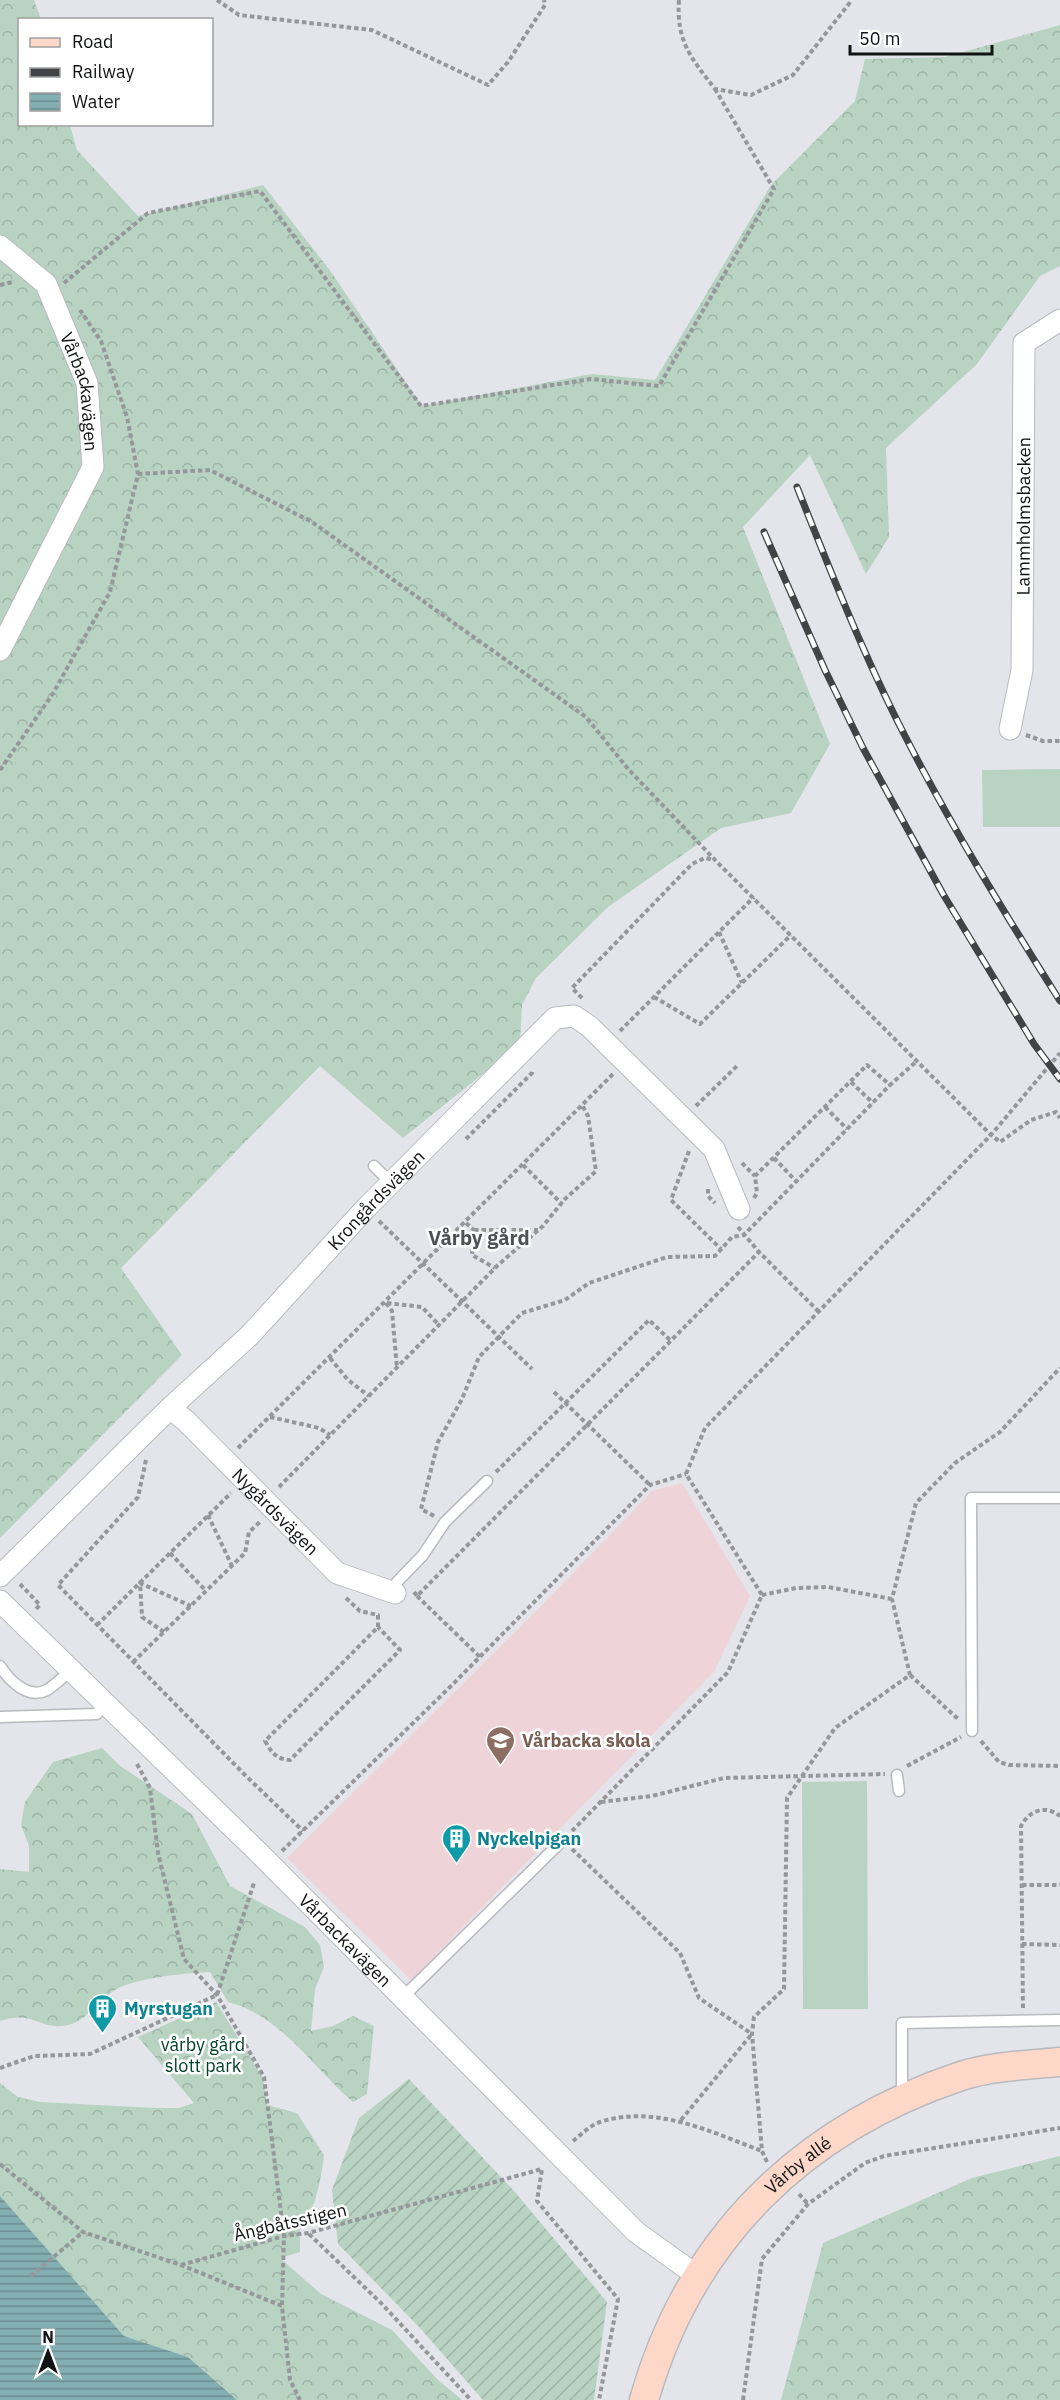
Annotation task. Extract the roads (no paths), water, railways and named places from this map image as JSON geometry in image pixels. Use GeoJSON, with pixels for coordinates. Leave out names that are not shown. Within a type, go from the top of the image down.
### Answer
{"type":"FeatureCollection","features":[{"type":"Feature","properties":{"kind":"street","name":"Vårbackavägen"},"geometry":{"type":"LineString","coordinates":[[0,246],[46,284],[87,383],[93,467],[0,650]]}},
{"type":"Feature","properties":{"kind":"street","name":"Lammholmsbacken"},"geometry":{"type":"LineString","coordinates":[[1010,729],[1022,670],[1024,344],[1060,320]]}},
{"type":"Feature","properties":{"kind":"street","name":"Krongårdsvägen"},"geometry":{"type":"LineString","coordinates":[[4,1573],[170,1408],[250,1335],[373,1215],[392,1183],[555,1018],[574,1016],[589,1026],[714,1149],[738,1211]]}},
{"type":"Feature","properties":{"kind":"street","name":"Nygårdsvägen"},"geometry":{"type":"LineString","coordinates":[[170,1408],[186,1421],[337,1573],[395,1593]]}},
{"type":"Feature","properties":{"kind":"street","name":"Vårbackavägen"},"geometry":{"type":"LineString","coordinates":[[0,1600],[70,1671],[258,1852],[636,2232],[696,2275]]}},
{"type":"Feature","properties":{"kind":"street","name":"Vårby allé"},"geometry":{"type":"LineString","coordinates":[[644,2400],[669,2327],[696,2275],[732,2225],[822,2142],[902,2100],[963,2075],[1060,2062]]}},
{"type":"Feature","properties":{"kind":"lane"},"geometry":{"type":"LineString","coordinates":[[374,1166],[392,1183]]}},
{"type":"Feature","properties":{"kind":"lane"},"geometry":{"type":"LineString","coordinates":[[395,1593],[397,1582],[423,1555],[445,1522],[487,1481]]}},
{"type":"Feature","properties":{"kind":"lane"},"geometry":{"type":"LineString","coordinates":[[972,1731],[971,1498],[1060,1498]]}},
{"type":"Feature","properties":{"kind":"lane"},"geometry":{"type":"LineString","coordinates":[[0,1666],[15,1684],[31,1692],[46,1691],[70,1671]]}},
{"type":"Feature","properties":{"kind":"lane"},"geometry":{"type":"LineString","coordinates":[[0,1717],[97,1714],[104,1704]]}},
{"type":"Feature","properties":{"kind":"lane"},"geometry":{"type":"LineString","coordinates":[[897,1775],[899,1791]]}},
{"type":"Feature","properties":{"kind":"lane"},"geometry":{"type":"LineString","coordinates":[[402,1998],[563,1840]]}},
{"type":"Feature","properties":{"kind":"lane"},"geometry":{"type":"LineString","coordinates":[[902,2100],[902,2023],[1060,2020]]}},
{"type":"Feature","properties":{"kind":"water"},"geometry":{"type":"Polygon","coordinates":[[[0,2196],[124,2336],[188,2357],[237,2400],[0,2400],[0,2196]]]}},
{"type":"Feature","properties":{"kind":"railway"},"geometry":{"type":"LineString","coordinates":[[797,487],[861,643],[904,734],[979,869],[1060,1001]]}},
{"type":"Feature","properties":{"kind":"railway"},"geometry":{"type":"LineString","coordinates":[[764,532],[825,670],[863,748],[943,894],[1034,1044],[1060,1079]]}},
{"type":"Feature","properties":{"kind":"place","name":"Vårbacka skola"},"geometry":{"type":"Point","coordinates":[501,1766]}},
{"type":"Feature","properties":{"kind":"place","name":"Nyckelpigan"},"geometry":{"type":"Point","coordinates":[456,1864]}},
{"type":"Feature","properties":{"kind":"place","name":"Myrstugan"},"geometry":{"type":"Point","coordinates":[103,2034]}},
{"type":"Feature","properties":{"kind":"district","name":"Vårby gård"},"geometry":{"type":"Point","coordinates":[479,1237]}},
{"type":"Feature","properties":{"kind":"park label","name":"vårby gård slott park"},"geometry":{"type":"Point","coordinates":[203,2054]}}]}
